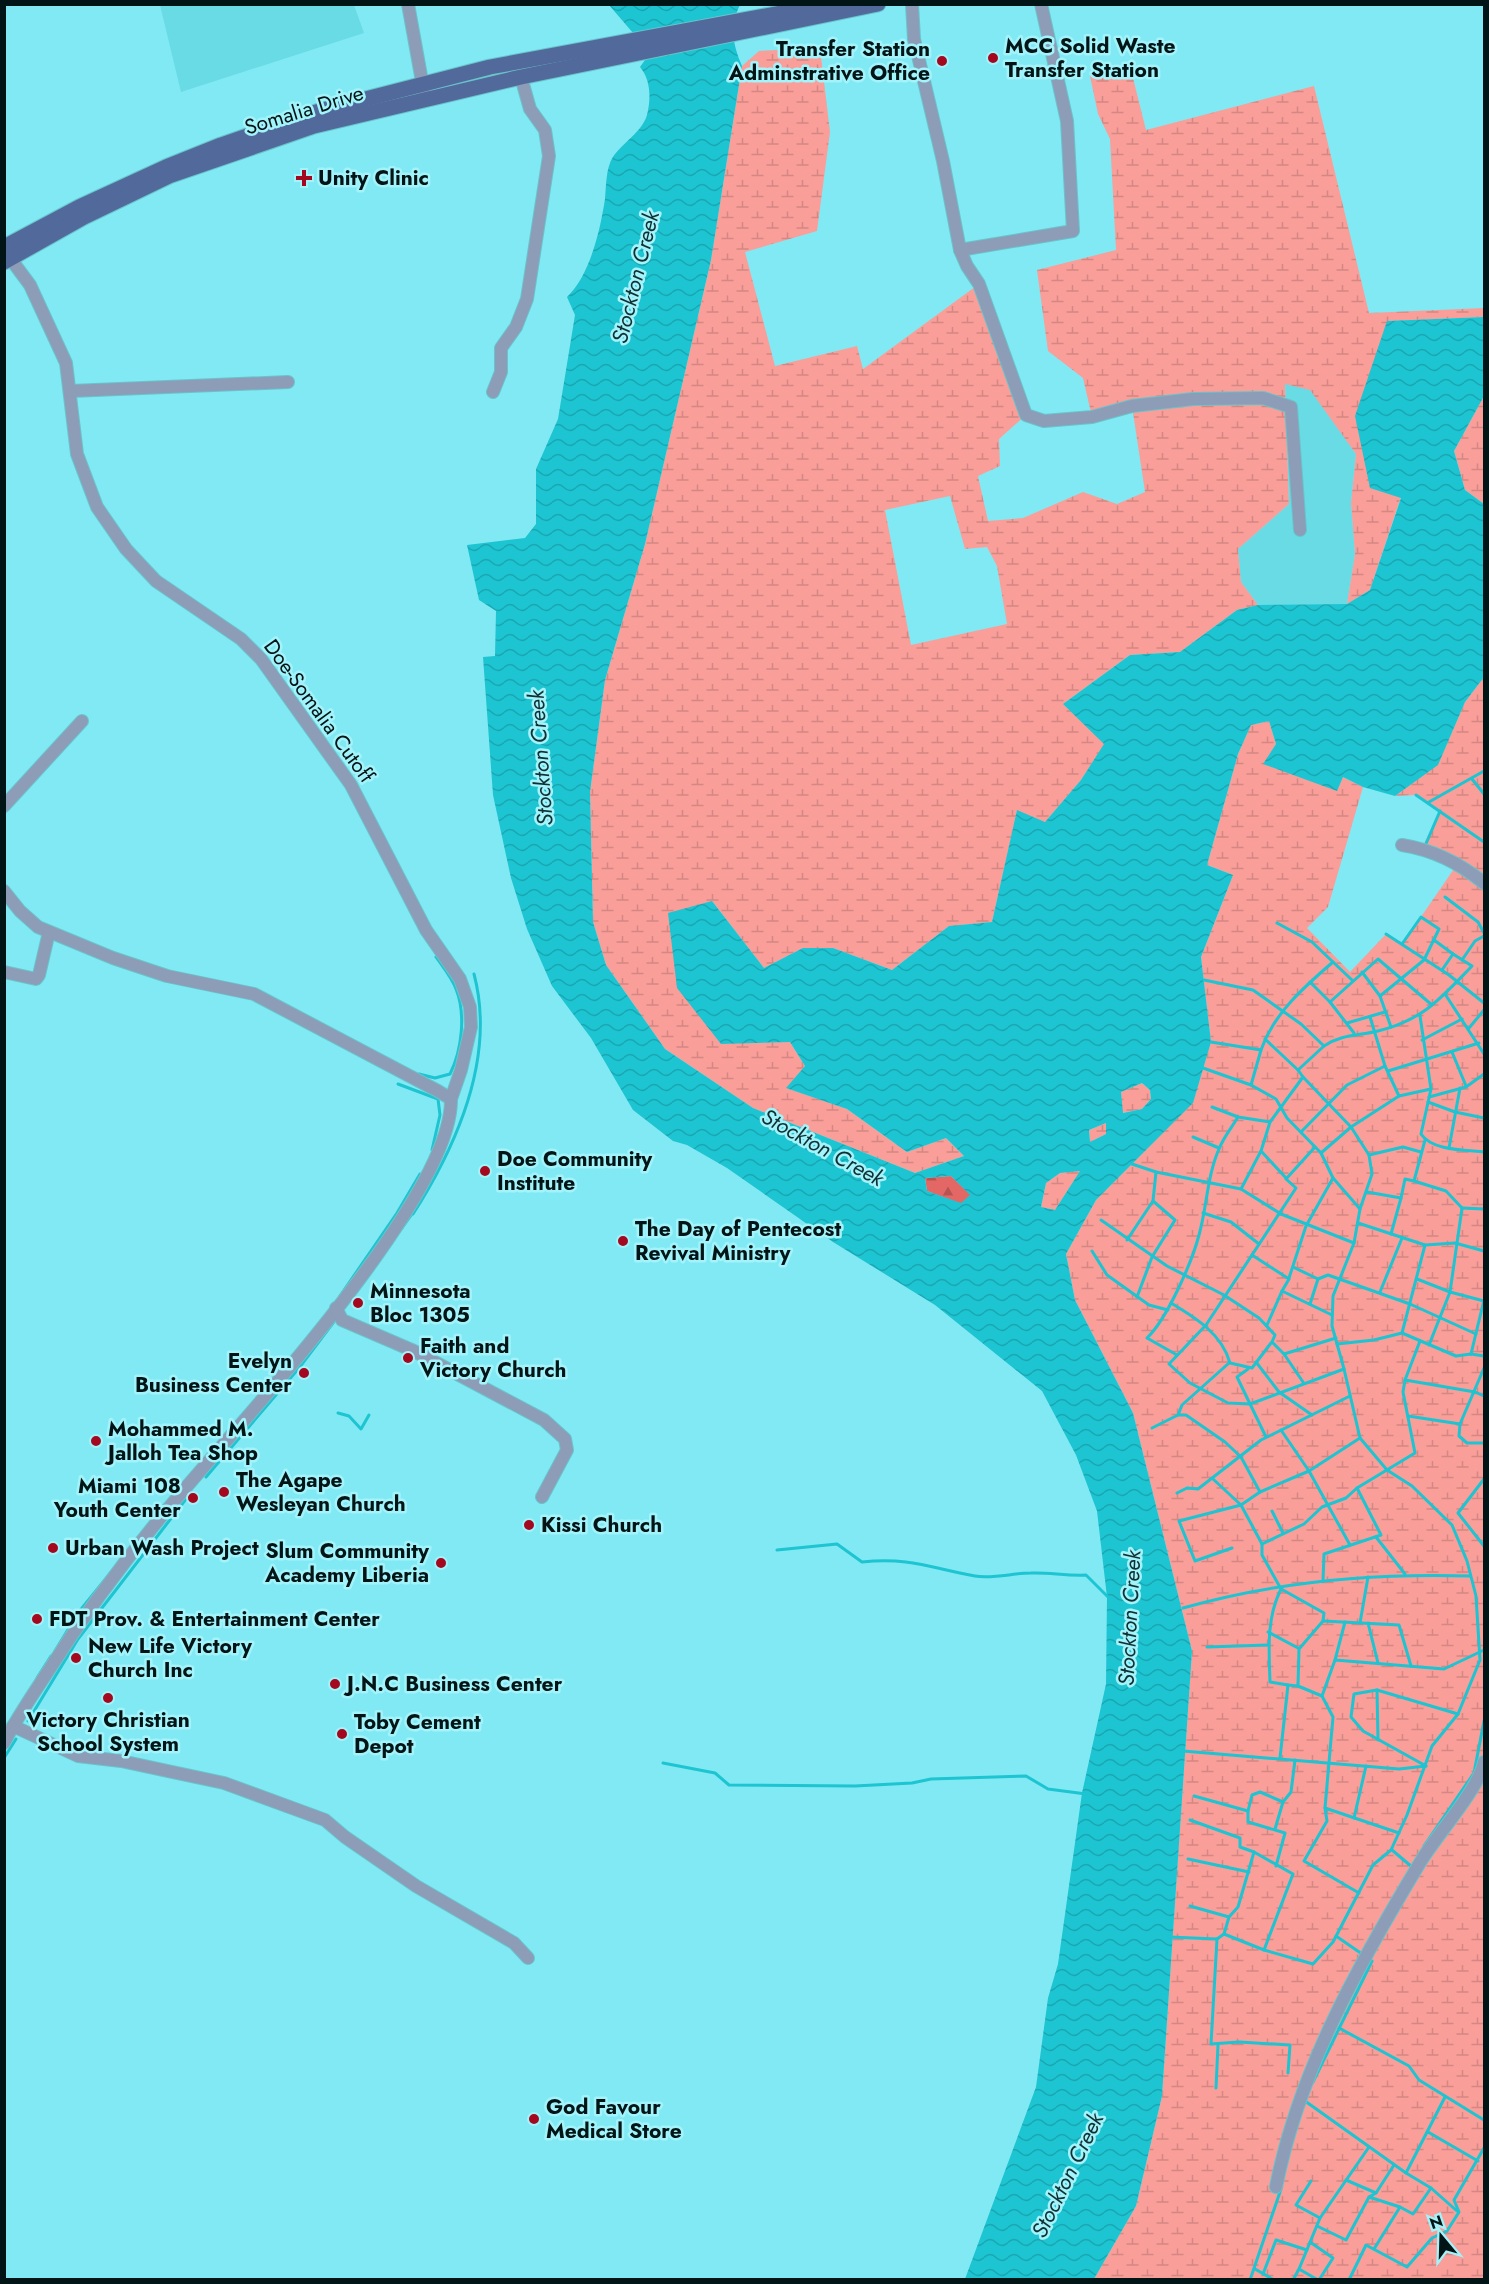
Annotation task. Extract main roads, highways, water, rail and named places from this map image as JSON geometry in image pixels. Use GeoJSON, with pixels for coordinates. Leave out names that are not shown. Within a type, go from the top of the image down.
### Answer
{"type":"FeatureCollection","features":[{"type":"Feature","properties":{"kind":"main road"},"geometry":{"type":"LineString","coordinates":[[762,22],[827,4]]}},
{"type":"Feature","properties":{"kind":"main road"},"geometry":{"type":"LineString","coordinates":[[634,47],[762,22],[878,4]]}},
{"type":"Feature","properties":{"kind":"main road","name":"Somalia Drive"},"geometry":{"type":"LineString","coordinates":[[423,92],[520,77],[634,47]]}},
{"type":"Feature","properties":{"kind":"main road","name":"Somalia Drive"},"geometry":{"type":"LineString","coordinates":[[6,256],[169,177],[314,126],[423,92],[490,67],[634,47]]}},
{"type":"Feature","properties":{"kind":"water","name":"Stockton Creek"},"geometry":{"type":"Polygon","coordinates":[[[609,5],[740,5],[734,20],[733,36],[742,66],[711,260],[645,544],[605,680],[590,792],[593,922],[606,965],[665,1049],[753,1108],[915,1173],[964,1156],[946,1138],[907,1152],[847,1109],[786,1088],[805,1066],[790,1042],[721,1044],[677,988],[668,913],[712,901],[764,968],[803,948],[833,948],[892,970],[949,926],[992,922],[1017,810],[1045,822],[1081,780],[1104,744],[1063,704],[1130,655],[1180,652],[1237,610],[1258,605],[1347,604],[1370,590],[1401,498],[1370,488],[1355,416],[1387,321],[1484,317],[1484,396],[1454,451],[1465,490],[1484,504],[1484,677],[1465,702],[1438,765],[1395,796],[1363,787],[1343,777],[1337,791],[1263,764],[1276,744],[1269,721],[1251,725],[1238,754],[1207,865],[1233,875],[1201,957],[1211,1042],[1193,1103],[1096,1200],[1066,1254],[1075,1300],[1133,1413],[1192,1651],[1162,2096],[1136,2206],[1094,2279],[965,2279],[1036,2087],[1048,1998],[1058,1964],[1082,1793],[1106,1684],[1107,1597],[1097,1511],[1076,1455],[1042,1391],[935,1305],[833,1242],[727,1168],[687,1145],[673,1141],[633,1110],[591,1038],[552,986],[527,929],[511,878],[493,795],[483,657],[495,656],[496,611],[479,600],[467,545],[525,538],[536,524],[536,469],[558,419],[575,315],[567,297],[582,277],[593,252],[603,211],[610,163],[640,128],[647,115],[649,90],[644,72],[640,67],[645,60],[639,40],[609,5]],[[1142,1083],[1121,1092],[1123,1113],[1142,1109],[1151,1099],[1150,1090],[1142,1083]],[[1106,1123],[1089,1130],[1090,1142],[1106,1134],[1106,1123]],[[1080,1171],[1060,1173],[1046,1183],[1041,1207],[1055,1210],[1080,1171]],[[951,1176],[925,1178],[927,1191],[961,1203],[970,1195],[951,1176]]]}},
{"type":"Feature","properties":{"kind":"waterway"},"geometry":{"type":"LineString","coordinates":[[1429,802],[1484,771]]}},
{"type":"Feature","properties":{"kind":"waterway"},"geometry":{"type":"LineString","coordinates":[[1472,779],[1484,794]]}},
{"type":"Feature","properties":{"kind":"waterway"},"geometry":{"type":"LineString","coordinates":[[1416,795],[1484,842]]}},
{"type":"Feature","properties":{"kind":"waterway"},"geometry":{"type":"LineString","coordinates":[[1425,846],[1440,811]]}},
{"type":"Feature","properties":{"kind":"waterway"},"geometry":{"type":"LineString","coordinates":[[1445,897],[1478,922],[1484,933]]}},
{"type":"Feature","properties":{"kind":"waterway"},"geometry":{"type":"LineString","coordinates":[[1380,996],[1424,960],[1439,929],[1421,917],[1402,944]]}},
{"type":"Feature","properties":{"kind":"waterway"},"geometry":{"type":"LineString","coordinates":[[1261,1050],[1282,1012],[1333,962],[1312,942],[1277,923]]}},
{"type":"Feature","properties":{"kind":"waterway"},"geometry":{"type":"LineString","coordinates":[[1386,934],[1449,975],[1484,1003]]}},
{"type":"Feature","properties":{"kind":"waterway"},"geometry":{"type":"LineString","coordinates":[[1462,960],[1475,941],[1484,936]]}},
{"type":"Feature","properties":{"kind":"waterway"},"geometry":{"type":"LineString","coordinates":[[1434,940],[1453,954],[1442,970]]}},
{"type":"Feature","properties":{"kind":"waterway"},"geometry":{"type":"LineString","coordinates":[[1324,1046],[1344,1037],[1394,1026],[1430,1007],[1472,966],[1453,954]]}},
{"type":"Feature","properties":{"kind":"waterway"},"geometry":{"type":"LineString","coordinates":[[419,1074],[435,1078],[450,1074],[460,1043],[462,1021],[459,999],[452,981],[436,957]]}},
{"type":"Feature","properties":{"kind":"waterway"},"geometry":{"type":"LineString","coordinates":[[1330,1002],[1378,959],[1432,1005]]}},
{"type":"Feature","properties":{"kind":"waterway"},"geometry":{"type":"LineString","coordinates":[[1333,962],[1352,980]]}},
{"type":"Feature","properties":{"kind":"waterway"},"geometry":{"type":"LineString","coordinates":[[1362,972],[1380,996],[1391,1027]]}},
{"type":"Feature","properties":{"kind":"waterway"},"geometry":{"type":"LineString","coordinates":[[413,1214],[444,1159],[457,1130],[476,1068],[480,1037],[480,1005],[474,974]]}},
{"type":"Feature","properties":{"kind":"waterway"},"geometry":{"type":"LineString","coordinates":[[1204,980],[1253,990],[1301,1024],[1324,1046],[1298,1070],[1303,1077],[1270,1122],[1261,1151],[1241,1189]]}},
{"type":"Feature","properties":{"kind":"waterway"},"geometry":{"type":"LineString","coordinates":[[1310,982],[1330,1002],[1354,1033]]}},
{"type":"Feature","properties":{"kind":"waterway"},"geometry":{"type":"LineString","coordinates":[[1445,994],[1484,1054]]}},
{"type":"Feature","properties":{"kind":"waterway"},"geometry":{"type":"LineString","coordinates":[[1469,1028],[1484,1010]]}},
{"type":"Feature","properties":{"kind":"waterway"},"geometry":{"type":"LineString","coordinates":[[1347,1023],[1385,1012]]}},
{"type":"Feature","properties":{"kind":"waterway"},"geometry":{"type":"LineString","coordinates":[[1420,1016],[1431,1089],[1421,1134],[1426,1140],[1441,1147],[1484,1152]]}},
{"type":"Feature","properties":{"kind":"waterway"},"geometry":{"type":"LineString","coordinates":[[1321,1153],[1351,1127],[1399,1096],[1385,1066],[1370,1017]]}},
{"type":"Feature","properties":{"kind":"waterway"},"geometry":{"type":"LineString","coordinates":[[1422,1040],[1462,1019]]}},
{"type":"Feature","properties":{"kind":"waterway"},"geometry":{"type":"LineString","coordinates":[[1265,1039],[1298,1070]]}},
{"type":"Feature","properties":{"kind":"waterway"},"geometry":{"type":"LineString","coordinates":[[1211,1042],[1261,1050],[1251,1085]]}},
{"type":"Feature","properties":{"kind":"waterway"},"geometry":{"type":"LineString","coordinates":[[1388,1071],[1479,1043]]}},
{"type":"Feature","properties":{"kind":"waterway"},"geometry":{"type":"LineString","coordinates":[[1452,1052],[1466,1086]]}},
{"type":"Feature","properties":{"kind":"waterway"},"geometry":{"type":"LineString","coordinates":[[1301,1132],[1347,1085],[1385,1066]]}},
{"type":"Feature","properties":{"kind":"waterway"},"geometry":{"type":"LineString","coordinates":[[1203,1068],[1251,1085],[1276,1099],[1287,1118],[1321,1153],[1333,1178],[1360,1209],[1354,1243]]}},
{"type":"Feature","properties":{"kind":"waterway"},"geometry":{"type":"LineString","coordinates":[[1429,1097],[1466,1087],[1484,1074]]}},
{"type":"Feature","properties":{"kind":"waterway"},"geometry":{"type":"LineString","coordinates":[[1303,1077],[1351,1127],[1369,1155],[1403,1147],[1421,1152]]}},
{"type":"Feature","properties":{"kind":"waterway"},"geometry":{"type":"LineString","coordinates":[[398,1084],[438,1099],[440,1115],[432,1150]]}},
{"type":"Feature","properties":{"kind":"waterway"},"geometry":{"type":"LineString","coordinates":[[1449,1148],[1460,1088]]}},
{"type":"Feature","properties":{"kind":"waterway"},"geometry":{"type":"LineString","coordinates":[[1399,1096],[1431,1089]]}},
{"type":"Feature","properties":{"kind":"waterway"},"geometry":{"type":"LineString","coordinates":[[1428,1102],[1455,1112],[1484,1118]]}},
{"type":"Feature","properties":{"kind":"waterway"},"geometry":{"type":"LineString","coordinates":[[1212,1107],[1238,1117]]}},
{"type":"Feature","properties":{"kind":"waterway"},"geometry":{"type":"LineString","coordinates":[[1177,1355],[1147,1338],[1163,1318],[1191,1260],[1202,1224],[1215,1159],[1238,1117],[1270,1122]]}},
{"type":"Feature","properties":{"kind":"waterway"},"geometry":{"type":"LineString","coordinates":[[1193,1137],[1219,1148]]}},
{"type":"Feature","properties":{"kind":"waterway"},"geometry":{"type":"LineString","coordinates":[[1425,1140],[1414,1181],[1446,1191],[1462,1208],[1450,1292],[1429,1345]]}},
{"type":"Feature","properties":{"kind":"waterway"},"geometry":{"type":"LineString","coordinates":[[1315,1147],[1286,1179],[1296,1188],[1206,1325],[1169,1364],[1190,1383],[1228,1403],[1250,1404],[1344,1369]]}},
{"type":"Feature","properties":{"kind":"waterway"},"geometry":{"type":"LineString","coordinates":[[1261,1151],[1286,1178]]}},
{"type":"Feature","properties":{"kind":"waterway"},"geometry":{"type":"LineString","coordinates":[[1360,1209],[1372,1174],[1369,1155]]}},
{"type":"Feature","properties":{"kind":"waterway"},"geometry":{"type":"LineString","coordinates":[[1132,1164],[1156,1172],[1241,1189],[1281,1214],[1354,1243],[1333,1296],[1332,1326],[1360,1438],[1387,1470],[1412,1486],[1452,1525],[1467,1561],[1476,1596],[1480,1660],[1458,1714],[1432,1746],[1407,1815],[1391,1850],[1373,1865],[1333,1942],[1313,1964],[1264,1950],[1224,1934],[1217,1939],[1169,1937]]}},
{"type":"Feature","properties":{"kind":"waterway"},"geometry":{"type":"LineString","coordinates":[[1127,1240],[1153,1201],[1156,1172]]}},
{"type":"Feature","properties":{"kind":"waterway"},"geometry":{"type":"LineString","coordinates":[[340,1296],[397,1213],[420,1174]]}},
{"type":"Feature","properties":{"kind":"waterway"},"geometry":{"type":"LineString","coordinates":[[1289,1278],[1306,1226],[1333,1178]]}},
{"type":"Feature","properties":{"kind":"waterway"},"geometry":{"type":"LineString","coordinates":[[1401,1198],[1405,1179],[1414,1181]]}},
{"type":"Feature","properties":{"kind":"waterway"},"geometry":{"type":"LineString","coordinates":[[1367,1192],[1401,1198],[1391,1234]]}},
{"type":"Feature","properties":{"kind":"waterway"},"geometry":{"type":"LineString","coordinates":[[1137,1297],[1152,1257],[1175,1220],[1153,1201]]}},
{"type":"Feature","properties":{"kind":"waterway"},"geometry":{"type":"LineString","coordinates":[[1462,1208],[1484,1209]]}},
{"type":"Feature","properties":{"kind":"waterway"},"geometry":{"type":"LineString","coordinates":[[1203,1213],[1231,1222],[1259,1244]]}},
{"type":"Feature","properties":{"kind":"waterway"},"geometry":{"type":"LineString","coordinates":[[402,1228],[412,1214]]}},
{"type":"Feature","properties":{"kind":"waterway"},"geometry":{"type":"LineString","coordinates":[[1101,1220],[1167,1266],[1224,1295],[1259,1318],[1275,1335],[1272,1342],[1284,1354],[1303,1382]]}},
{"type":"Feature","properties":{"kind":"waterway"},"geometry":{"type":"LineString","coordinates":[[1358,1223],[1425,1245],[1402,1333]]}},
{"type":"Feature","properties":{"kind":"waterway"},"geometry":{"type":"LineString","coordinates":[[1380,1292],[1402,1238]]}},
{"type":"Feature","properties":{"kind":"waterway"},"geometry":{"type":"LineString","coordinates":[[1425,1245],[1455,1243],[1484,1251]]}},
{"type":"Feature","properties":{"kind":"waterway"},"geometry":{"type":"LineString","coordinates":[[1092,1251],[1107,1275],[1149,1305],[1168,1310]]}},
{"type":"Feature","properties":{"kind":"waterway"},"geometry":{"type":"LineString","coordinates":[[1252,1255],[1289,1279],[1282,1291],[1332,1315]]}},
{"type":"Feature","properties":{"kind":"waterway"},"geometry":{"type":"LineString","coordinates":[[1293,1267],[1318,1279],[1310,1304]]}},
{"type":"Feature","properties":{"kind":"waterway"},"geometry":{"type":"LineString","coordinates":[[1318,1279],[1328,1275],[1410,1304],[1476,1334]]}},
{"type":"Feature","properties":{"kind":"waterway"},"geometry":{"type":"LineString","coordinates":[[1417,1279],[1450,1292],[1484,1301]]}},
{"type":"Feature","properties":{"kind":"waterway"},"geometry":{"type":"LineString","coordinates":[[1267,1325],[1282,1291]]}},
{"type":"Feature","properties":{"kind":"waterway"},"geometry":{"type":"LineString","coordinates":[[1471,1354],[1484,1300]]}},
{"type":"Feature","properties":{"kind":"waterway"},"geometry":{"type":"LineString","coordinates":[[1171,1303],[1199,1321],[1214,1335],[1230,1363],[1252,1368],[1271,1343]]}},
{"type":"Feature","properties":{"kind":"waterway"},"geometry":{"type":"LineString","coordinates":[[206,1477],[299,1368],[336,1319]]}},
{"type":"Feature","properties":{"kind":"waterway"},"geometry":{"type":"LineString","coordinates":[[1337,1344],[1374,1340],[1402,1333],[1456,1356],[1471,1354],[1484,1356]]}},
{"type":"Feature","properties":{"kind":"waterway"},"geometry":{"type":"LineString","coordinates":[[1284,1354],[1336,1338]]}},
{"type":"Feature","properties":{"kind":"waterway"},"geometry":{"type":"LineString","coordinates":[[1323,1581],[1324,1554],[1381,1535],[1357,1488],[1415,1453],[1403,1392],[1405,1380],[1420,1341]]}},
{"type":"Feature","properties":{"kind":"waterway"},"geometry":{"type":"LineString","coordinates":[[1256,1362],[1279,1392],[1312,1415]]}},
{"type":"Feature","properties":{"kind":"waterway"},"geometry":{"type":"LineString","coordinates":[[1178,1415],[1182,1405],[1229,1363]]}},
{"type":"Feature","properties":{"kind":"waterway"},"geometry":{"type":"LineString","coordinates":[[1484,1368],[1460,1424],[1459,1436],[1467,1443],[1484,1443]]}},
{"type":"Feature","properties":{"kind":"waterway"},"geometry":{"type":"LineString","coordinates":[[1248,1369],[1237,1377],[1266,1437]]}},
{"type":"Feature","properties":{"kind":"waterway"},"geometry":{"type":"LineString","coordinates":[[1405,1380],[1475,1392],[1484,1396]]}},
{"type":"Feature","properties":{"kind":"waterway"},"geometry":{"type":"LineString","coordinates":[[1177,1493],[1187,1488],[1198,1489],[1261,1440],[1350,1396]]}},
{"type":"Feature","properties":{"kind":"waterway"},"geometry":{"type":"LineString","coordinates":[[338,1413],[349,1416],[361,1429],[369,1415]]}},
{"type":"Feature","properties":{"kind":"waterway"},"geometry":{"type":"LineString","coordinates":[[1152,1428],[1178,1415],[1186,1415],[1225,1442],[1241,1457],[1260,1492]]}},
{"type":"Feature","properties":{"kind":"waterway"},"geometry":{"type":"LineString","coordinates":[[1408,1416],[1460,1424]]}},
{"type":"Feature","properties":{"kind":"waterway"},"geometry":{"type":"LineString","coordinates":[[1281,1430],[1309,1471],[1350,1545]]}},
{"type":"Feature","properties":{"kind":"waterway"},"geometry":{"type":"LineString","coordinates":[[1232,1548],[1195,1561],[1179,1521],[1241,1505],[1260,1492],[1309,1471],[1360,1438]]}},
{"type":"Feature","properties":{"kind":"waterway"},"geometry":{"type":"LineString","coordinates":[[1213,1479],[1241,1505],[1262,1544],[1262,1555],[1281,1589],[1271,1623],[1270,1682],[1288,1685]]}},
{"type":"Feature","properties":{"kind":"waterway"},"geometry":{"type":"LineString","coordinates":[[1484,1479],[1458,1513],[1484,1546]]}},
{"type":"Feature","properties":{"kind":"waterway"},"geometry":{"type":"LineString","coordinates":[[1262,1544],[1304,1524],[1322,1507],[1346,1498],[1357,1488]]}},
{"type":"Feature","properties":{"kind":"waterway"},"geometry":{"type":"LineString","coordinates":[[28,1721],[78,1639],[186,1499]]}},
{"type":"Feature","properties":{"kind":"waterway"},"geometry":{"type":"LineString","coordinates":[[1272,1511],[1283,1533]]}},
{"type":"Feature","properties":{"kind":"waterway"},"geometry":{"type":"LineString","coordinates":[[1376,1537],[1405,1574]]}},
{"type":"Feature","properties":{"kind":"waterway","name":"Stockton Creek"},"geometry":{"type":"LineString","coordinates":[[777,1550],[837,1544],[862,1562],[907,1562],[982,1577],[1024,1573],[1086,1575],[1108,1597]]}},
{"type":"Feature","properties":{"kind":"waterway"},"geometry":{"type":"LineString","coordinates":[[55,1651],[78,1613],[112,1571]]}},
{"type":"Feature","properties":{"kind":"waterway"},"geometry":{"type":"LineString","coordinates":[[1183,1608],[1254,1591],[1325,1581],[1397,1576],[1470,1576]]}},
{"type":"Feature","properties":{"kind":"waterway"},"geometry":{"type":"LineString","coordinates":[[1360,1623],[1368,1577]]}},
{"type":"Feature","properties":{"kind":"waterway"},"geometry":{"type":"LineString","coordinates":[[1280,1758],[1288,1685],[1298,1686],[1299,1649],[1323,1621],[1324,1613],[1283,1590]]}},
{"type":"Feature","properties":{"kind":"waterway"},"geometry":{"type":"LineString","coordinates":[[1323,1621],[1399,1625],[1411,1666]]}},
{"type":"Feature","properties":{"kind":"waterway"},"geometry":{"type":"LineString","coordinates":[[1335,1660],[1345,1622]]}},
{"type":"Feature","properties":{"kind":"waterway"},"geometry":{"type":"LineString","coordinates":[[1368,1623],[1378,1663]]}},
{"type":"Feature","properties":{"kind":"waterway"},"geometry":{"type":"LineString","coordinates":[[1268,1632],[1298,1648]]}},
{"type":"Feature","properties":{"kind":"waterway"},"geometry":{"type":"LineString","coordinates":[[1207,1647],[1268,1645]]}},
{"type":"Feature","properties":{"kind":"waterway"},"geometry":{"type":"LineString","coordinates":[[1322,1696],[1335,1660],[1444,1669],[1484,1650]]}},
{"type":"Feature","properties":{"kind":"waterway"},"geometry":{"type":"LineString","coordinates":[[37,1678],[51,1656]]}},
{"type":"Feature","properties":{"kind":"waterway"},"geometry":{"type":"LineString","coordinates":[[1298,1686],[1322,1696],[1333,1717],[1325,1808],[1399,1833]]}},
{"type":"Feature","properties":{"kind":"waterway"},"geometry":{"type":"LineString","coordinates":[[1377,1690],[1378,1740]]}},
{"type":"Feature","properties":{"kind":"waterway"},"geometry":{"type":"LineString","coordinates":[[1426,1766],[1363,1731],[1351,1717],[1354,1694],[1377,1690],[1458,1714]]}},
{"type":"Feature","properties":{"kind":"waterway"},"geometry":{"type":"LineString","coordinates":[[1424,1846],[1474,1773],[1484,1721]]}},
{"type":"Feature","properties":{"kind":"waterway"},"geometry":{"type":"LineString","coordinates":[[4,1758],[16,1739]]}},
{"type":"Feature","properties":{"kind":"waterway"},"geometry":{"type":"LineString","coordinates":[[1183,1751],[1399,1769],[1426,1766]]}},
{"type":"Feature","properties":{"kind":"waterway"},"geometry":{"type":"LineString","coordinates":[[1275,1829],[1283,1802],[1291,1792],[1295,1760]]}},
{"type":"Feature","properties":{"kind":"waterway"},"geometry":{"type":"LineString","coordinates":[[663,1763],[715,1773],[729,1785],[855,1786],[912,1783],[931,1779],[1026,1776],[1048,1789],[1086,1794]]}},
{"type":"Feature","properties":{"kind":"waterway"},"geometry":{"type":"LineString","coordinates":[[1354,1818],[1366,1766]]}},
{"type":"Feature","properties":{"kind":"waterway"},"geometry":{"type":"LineString","coordinates":[[1194,1796],[1248,1811],[1252,1795],[1260,1792],[1283,1802]]}},
{"type":"Feature","properties":{"kind":"waterway"},"geometry":{"type":"LineString","coordinates":[[1325,1808],[1327,1821],[1304,1861],[1359,1893]]}},
{"type":"Feature","properties":{"kind":"waterway"},"geometry":{"type":"LineString","coordinates":[[1248,1811],[1248,1822],[1285,1833],[1276,1866]]}},
{"type":"Feature","properties":{"kind":"waterway"},"geometry":{"type":"LineString","coordinates":[[1190,1820],[1240,1838],[1240,1847],[1254,1852],[1238,1907],[1229,1917],[1224,1934]]}},
{"type":"Feature","properties":{"kind":"waterway"},"geometry":{"type":"LineString","coordinates":[[1392,1850],[1412,1867]]}},
{"type":"Feature","properties":{"kind":"waterway"},"geometry":{"type":"LineString","coordinates":[[1254,1852],[1293,1874],[1264,1950]]}},
{"type":"Feature","properties":{"kind":"waterway"},"geometry":{"type":"LineString","coordinates":[[1188,1859],[1249,1872]]}},
{"type":"Feature","properties":{"kind":"waterway"},"geometry":{"type":"LineString","coordinates":[[1190,1906],[1229,1917]]}},
{"type":"Feature","properties":{"kind":"waterway"},"geometry":{"type":"LineString","coordinates":[[1336,1936],[1362,1954]]}},
{"type":"Feature","properties":{"kind":"waterway"},"geometry":{"type":"LineString","coordinates":[[1217,1939],[1211,2044],[1239,2042],[1290,2045],[1288,2073]]}},
{"type":"Feature","properties":{"kind":"waterway"},"geometry":{"type":"LineString","coordinates":[[1313,2082],[1372,1961],[1367,1958]]}},
{"type":"Feature","properties":{"kind":"waterway"},"geometry":{"type":"LineString","coordinates":[[1339,2028],[1409,2066],[1419,2080],[1484,2120]]}},
{"type":"Feature","properties":{"kind":"waterway"},"geometry":{"type":"LineString","coordinates":[[1216,2088],[1218,2045]]}},
{"type":"Feature","properties":{"kind":"waterway"},"geometry":{"type":"LineString","coordinates":[[1406,2173],[1445,2097]]}},
{"type":"Feature","properties":{"kind":"waterway"},"geometry":{"type":"LineString","coordinates":[[1305,2101],[1406,2173],[1431,2188],[1457,2211]]}},
{"type":"Feature","properties":{"kind":"waterway"},"geometry":{"type":"LineString","coordinates":[[1428,2132],[1478,2161]]}},
{"type":"Feature","properties":{"kind":"waterway"},"geometry":{"type":"LineString","coordinates":[[1299,2269],[1320,2218],[1369,2147]]}},
{"type":"Feature","properties":{"kind":"waterway"},"geometry":{"type":"LineString","coordinates":[[1349,2280],[1366,2245],[1407,2267],[1432,2238],[1447,2231],[1459,2212],[1454,2200],[1484,2148]]}},
{"type":"Feature","properties":{"kind":"waterway"},"geometry":{"type":"LineString","coordinates":[[1346,2180],[1376,2193],[1394,2165]]}},
{"type":"Feature","properties":{"kind":"waterway"},"geometry":{"type":"LineString","coordinates":[[1311,2181],[1296,2205],[1320,2218]]}},
{"type":"Feature","properties":{"kind":"waterway"},"geometry":{"type":"LineString","coordinates":[[1374,2249],[1400,2207],[1413,2214],[1431,2188]]}},
{"type":"Feature","properties":{"kind":"waterway"},"geometry":{"type":"LineString","coordinates":[[1250,2280],[1281,2189]]}},
{"type":"Feature","properties":{"kind":"waterway"},"geometry":{"type":"LineString","coordinates":[[1376,2193],[1369,2197],[1400,2207]]}},
{"type":"Feature","properties":{"kind":"waterway"},"geometry":{"type":"LineString","coordinates":[[1317,2226],[1346,2240],[1369,2197]]}},
{"type":"Feature","properties":{"kind":"waterway"},"geometry":{"type":"LineString","coordinates":[[1263,2274],[1276,2240],[1307,2250]]}},
{"type":"Feature","properties":{"kind":"waterway"},"geometry":{"type":"LineString","coordinates":[[1310,2242],[1333,2258],[1319,2280]]}},
{"type":"Feature","properties":{"kind":"waterway"},"geometry":{"type":"LineString","coordinates":[[1255,2269],[1274,2280]]}},
{"type":"Feature","properties":{"kind":"waterway"},"geometry":{"type":"LineString","coordinates":[[1293,2280],[1299,2269],[1318,2280]]}},
{"type":"Feature","properties":{"kind":"place","name":"MCC Solid Waste Transfer Station"},"geometry":{"type":"Point","coordinates":[993,58]}},
{"type":"Feature","properties":{"kind":"place","name":"Transfer Station Adminstrative Office"},"geometry":{"type":"Point","coordinates":[942,61]}},
{"type":"Feature","properties":{"kind":"place","name":"Unity Clinic"},"geometry":{"type":"Point","coordinates":[304,178]}},
{"type":"Feature","properties":{"kind":"place","name":"Doe Community Institute"},"geometry":{"type":"Point","coordinates":[485,1171]}},
{"type":"Feature","properties":{"kind":"place","name":"The Day of Pentecost Revival Ministry"},"geometry":{"type":"Point","coordinates":[623,1241]}},
{"type":"Feature","properties":{"kind":"place","name":"Minnesota Bloc 1305"},"geometry":{"type":"Point","coordinates":[358,1303]}},
{"type":"Feature","properties":{"kind":"place","name":"Faith and Victory Church"},"geometry":{"type":"Point","coordinates":[408,1358]}},
{"type":"Feature","properties":{"kind":"place","name":"Evelyn Business Center"},"geometry":{"type":"Point","coordinates":[304,1373]}},
{"type":"Feature","properties":{"kind":"place","name":"Mohammed M. Jalloh Tea Shop"},"geometry":{"type":"Point","coordinates":[96,1441]}},
{"type":"Feature","properties":{"kind":"place","name":"The Agape Wesleyan Church"},"geometry":{"type":"Point","coordinates":[224,1492]}},
{"type":"Feature","properties":{"kind":"place","name":"Miami 108 Youth Center"},"geometry":{"type":"Point","coordinates":[193,1498]}},
{"type":"Feature","properties":{"kind":"place","name":"Kissi Church"},"geometry":{"type":"Point","coordinates":[529,1525]}},
{"type":"Feature","properties":{"kind":"place","name":"Urban Wash Project"},"geometry":{"type":"Point","coordinates":[53,1548]}},
{"type":"Feature","properties":{"kind":"place","name":"Slum Community Academy Liberia"},"geometry":{"type":"Point","coordinates":[441,1563]}},
{"type":"Feature","properties":{"kind":"place","name":"FDT Prov. & Entertainment Center"},"geometry":{"type":"Point","coordinates":[37,1619]}},
{"type":"Feature","properties":{"kind":"place","name":"New Life Victory Church Inc"},"geometry":{"type":"Point","coordinates":[76,1658]}},
{"type":"Feature","properties":{"kind":"place","name":"J.N.C Business Center"},"geometry":{"type":"Point","coordinates":[335,1684]}},
{"type":"Feature","properties":{"kind":"place","name":"Victory Christian School System"},"geometry":{"type":"Point","coordinates":[108,1698]}},
{"type":"Feature","properties":{"kind":"place","name":"Toby Cement Depot"},"geometry":{"type":"Point","coordinates":[342,1734]}},
{"type":"Feature","properties":{"kind":"place","name":"God Favour Medical Store"},"geometry":{"type":"Point","coordinates":[534,2119]}}]}
